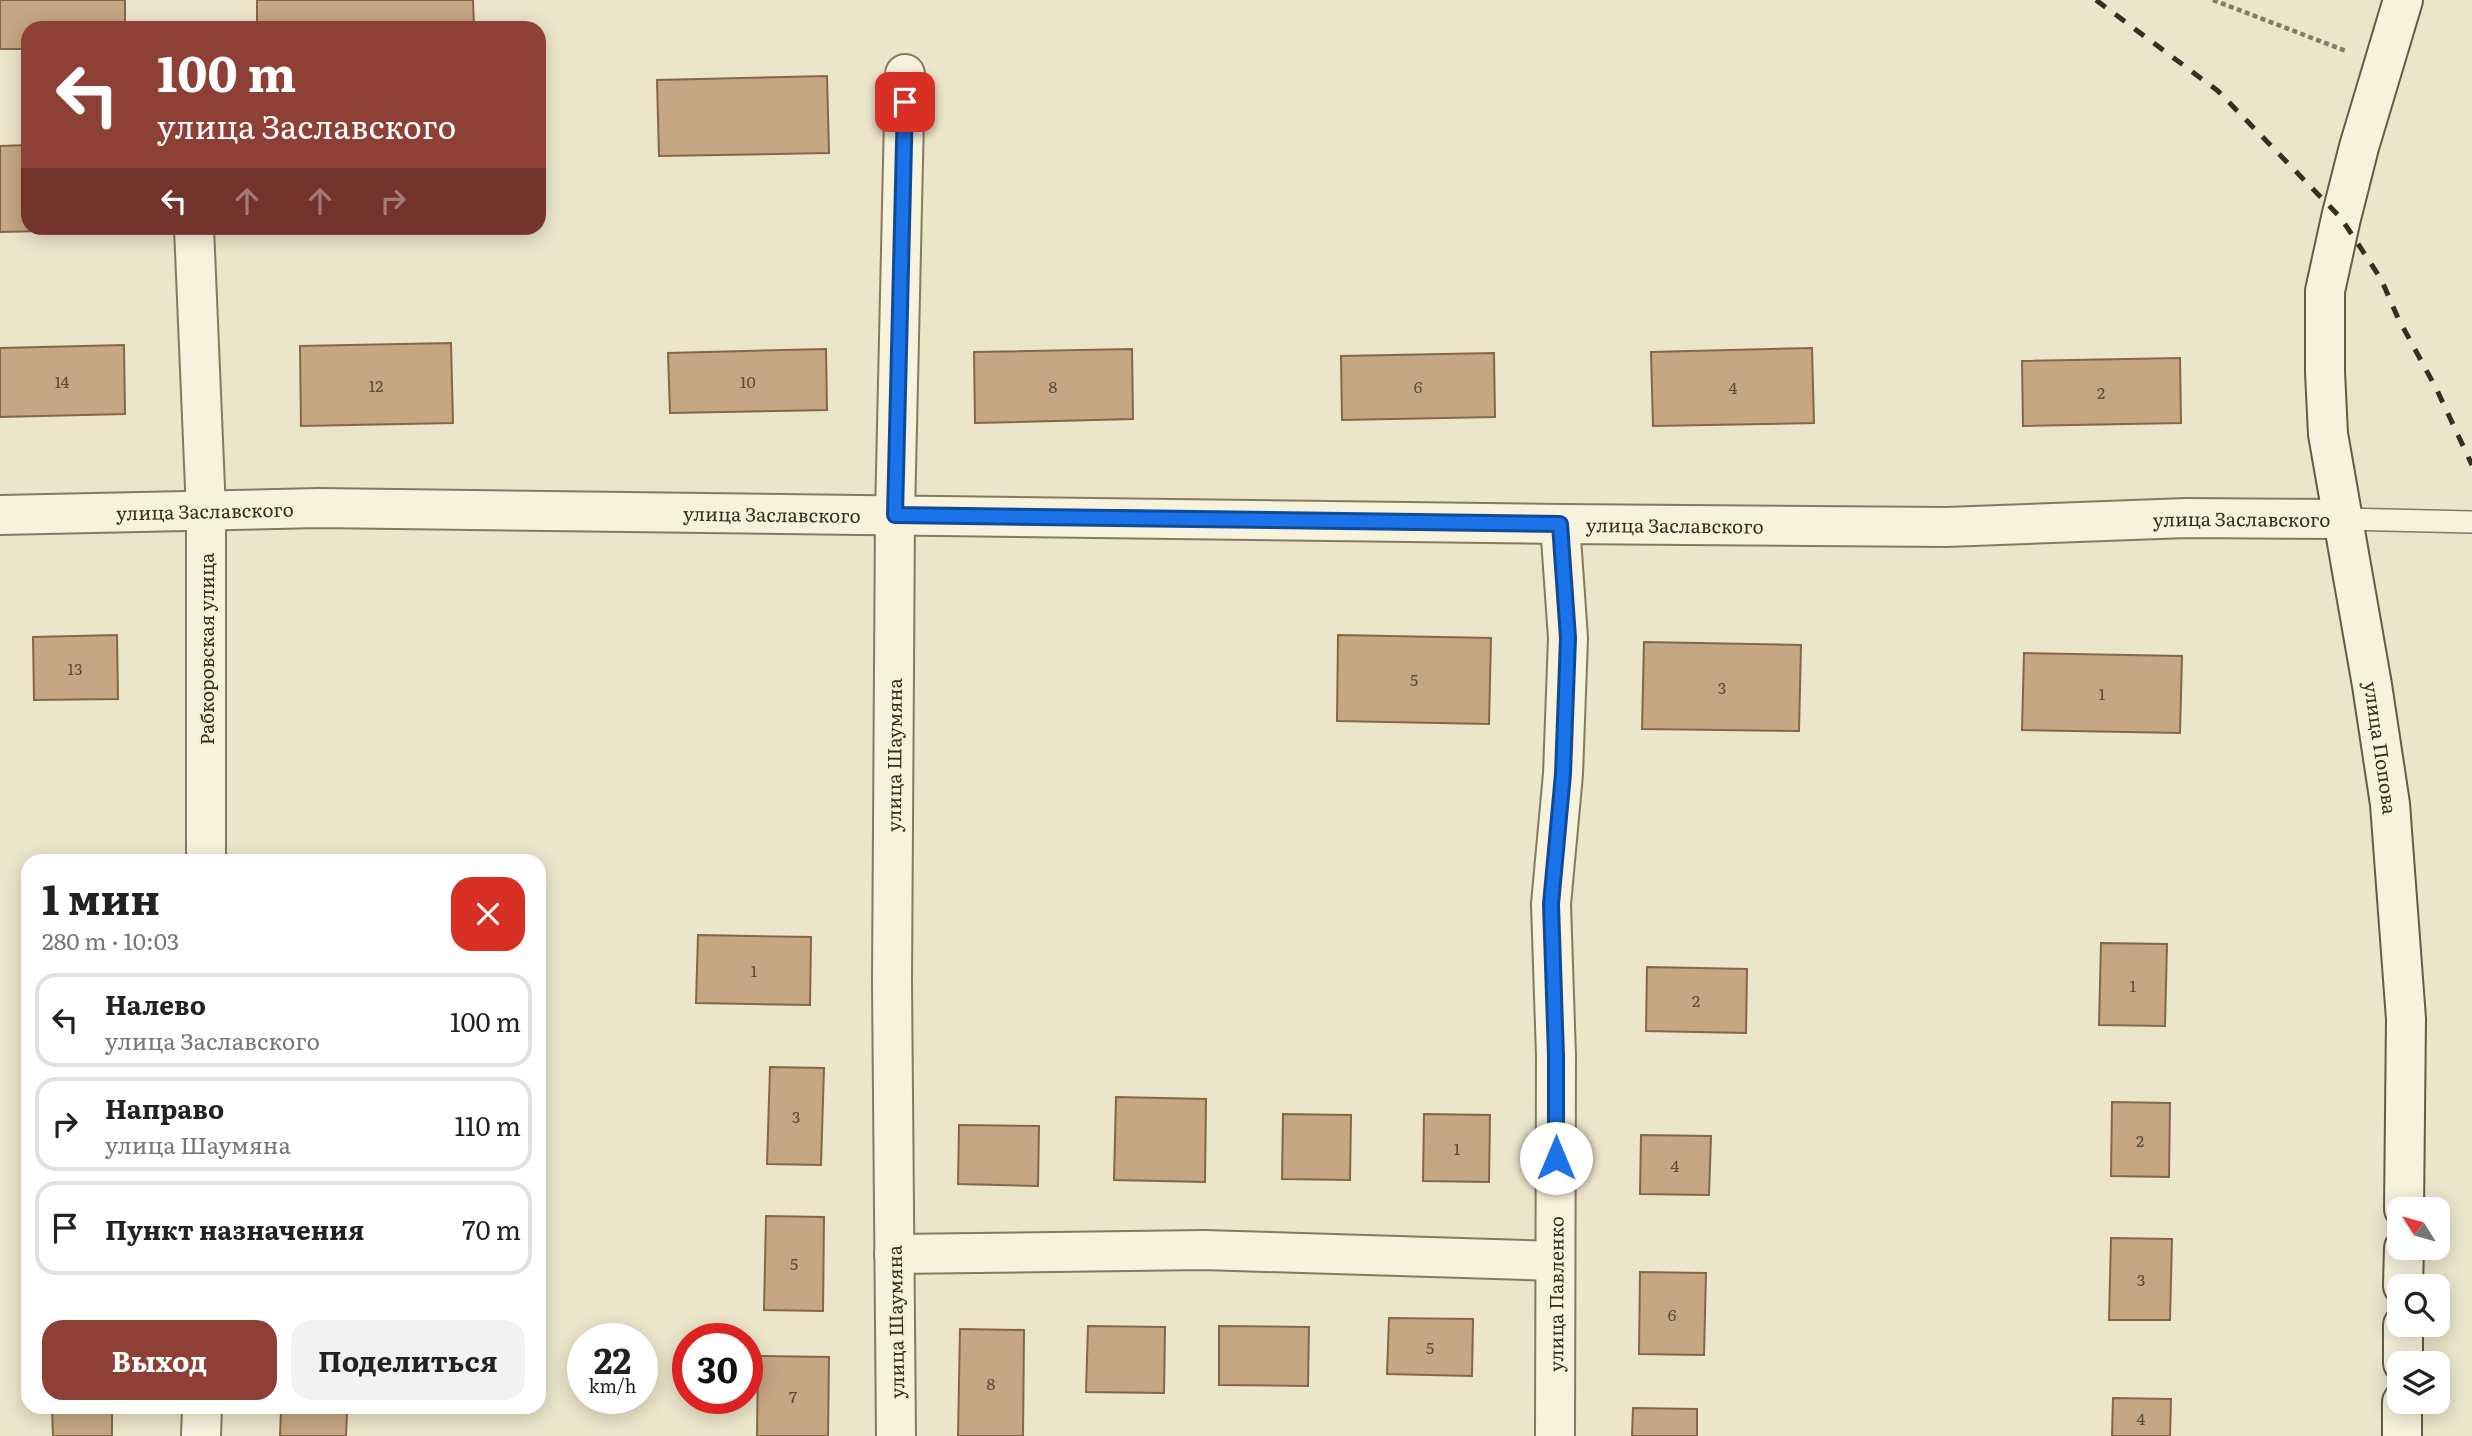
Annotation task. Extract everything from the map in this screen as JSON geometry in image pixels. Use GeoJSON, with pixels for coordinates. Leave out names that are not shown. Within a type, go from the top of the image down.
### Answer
{"type":"FeatureCollection","features":[{"type":"Feature","properties":{"kind":"street","name":"улица Попова"},"geometry":{"type":"LineString","coordinates":[[2403,0],[2341,218],[2325,291],[2325,372],[2328,435],[2390,804],[2406,1019],[2404,1197]]}},
{"type":"Feature","properties":{"kind":"street","name":"улица Шаумяна"},"geometry":{"type":"LineString","coordinates":[[896,1436],[891,981],[895,515],[905,74]]}},
{"type":"Feature","properties":{"kind":"street","name":"Рабкоровская улица"},"geometry":{"type":"LineString","coordinates":[[194,235],[205,511],[206,854]]}},
{"type":"Feature","properties":{"kind":"street","name":"улица Заславского"},"geometry":{"type":"LineString","coordinates":[[0,515],[319,508],[1946,527],[2186,518],[2343,519]]}},
{"type":"Feature","properties":{"kind":"street","name":"улица Павленко"},"geometry":{"type":"LineString","coordinates":[[1555,1436],[1556,1056],[1551,904],[1563,774],[1568,638],[1560,524]]}},
{"type":"Feature","properties":{"kind":"street"},"geometry":{"type":"LineString","coordinates":[[894,1254],[1204,1250],[1555,1261]]}},
{"type":"Feature","properties":{"kind":"street"},"geometry":{"type":"LineString","coordinates":[[201,1436],[202,1414]]}},
{"type":"Feature","properties":{"kind":"street"},"geometry":{"type":"LineString","coordinates":[[2402,1414],[2402,1436]]}},
{"type":"Feature","properties":{"kind":"lane"},"geometry":{"type":"LineString","coordinates":[[2343,519],[2472,522]]}},
{"type":"Feature","properties":{"kind":"path"},"geometry":{"type":"LineString","coordinates":[[2213,0],[2384,66]]}},
{"type":"Feature","properties":{"kind":"building"},"geometry":{"type":"Polygon","coordinates":[[[0,0],[125,0],[125,21],[21,21],[21,49],[0,49],[0,0]]]}},
{"type":"Feature","properties":{"kind":"building"},"geometry":{"type":"Polygon","coordinates":[[[257,0],[473,0],[474,21],[257,21],[257,0]]]}},
{"type":"Feature","properties":{"kind":"building"},"geometry":{"type":"Polygon","coordinates":[[[827,76],[829,153],[659,156],[657,80],[827,76]]]}},
{"type":"Feature","properties":{"kind":"building"},"geometry":{"type":"Polygon","coordinates":[[[21,145],[21,231],[0,232],[0,146],[21,145]]]}},
{"type":"Feature","properties":{"kind":"building"},"geometry":{"type":"Polygon","coordinates":[[[451,343],[453,423],[301,426],[300,346],[451,343]]]}},
{"type":"Feature","properties":{"kind":"building"},"geometry":{"type":"Polygon","coordinates":[[[124,345],[125,414],[0,417],[0,348],[124,345]]]}},
{"type":"Feature","properties":{"kind":"building"},"geometry":{"type":"Polygon","coordinates":[[[1812,348],[1814,423],[1653,426],[1651,352],[1812,348]]]}},
{"type":"Feature","properties":{"kind":"building"},"geometry":{"type":"Polygon","coordinates":[[[826,349],[827,410],[670,413],[668,353],[826,349]]]}},
{"type":"Feature","properties":{"kind":"building"},"geometry":{"type":"Polygon","coordinates":[[[1132,349],[1133,419],[975,423],[974,352],[1132,349]]]}},
{"type":"Feature","properties":{"kind":"building"},"geometry":{"type":"Polygon","coordinates":[[[1494,353],[1495,417],[1342,420],[1341,356],[1494,353]]]}},
{"type":"Feature","properties":{"kind":"building"},"geometry":{"type":"Polygon","coordinates":[[[2180,358],[2181,423],[2023,426],[2022,361],[2180,358]]]}},
{"type":"Feature","properties":{"kind":"building"},"geometry":{"type":"Polygon","coordinates":[[[117,635],[118,699],[34,700],[33,637],[117,635]]]}},
{"type":"Feature","properties":{"kind":"building"},"geometry":{"type":"Polygon","coordinates":[[[1338,635],[1491,638],[1489,724],[1337,721],[1338,635]]]}},
{"type":"Feature","properties":{"kind":"building"},"geometry":{"type":"Polygon","coordinates":[[[1644,642],[1801,645],[1799,731],[1642,729],[1644,642]]]}},
{"type":"Feature","properties":{"kind":"building"},"geometry":{"type":"Polygon","coordinates":[[[2024,653],[2182,656],[2180,733],[2022,730],[2024,653]]]}},
{"type":"Feature","properties":{"kind":"building"},"geometry":{"type":"Polygon","coordinates":[[[698,935],[811,937],[810,1005],[696,1003],[698,935]]]}},
{"type":"Feature","properties":{"kind":"building"},"geometry":{"type":"Polygon","coordinates":[[[2101,943],[2167,944],[2165,1026],[2099,1025],[2101,943]]]}},
{"type":"Feature","properties":{"kind":"building"},"geometry":{"type":"Polygon","coordinates":[[[1647,967],[1747,969],[1746,1033],[1646,1031],[1647,967]]]}},
{"type":"Feature","properties":{"kind":"building"},"geometry":{"type":"Polygon","coordinates":[[[770,1067],[824,1068],[821,1165],[767,1164],[770,1067]]]}},
{"type":"Feature","properties":{"kind":"building"},"geometry":{"type":"Polygon","coordinates":[[[1116,1097],[1206,1099],[1205,1182],[1114,1180],[1116,1097]]]}},
{"type":"Feature","properties":{"kind":"building"},"geometry":{"type":"Polygon","coordinates":[[[2112,1102],[2170,1103],[2169,1177],[2111,1176],[2112,1102]]]}},
{"type":"Feature","properties":{"kind":"building"},"geometry":{"type":"Polygon","coordinates":[[[1283,1114],[1351,1115],[1350,1180],[1282,1179],[1283,1114]]]}},
{"type":"Feature","properties":{"kind":"building"},"geometry":{"type":"Polygon","coordinates":[[[1424,1114],[1490,1115],[1489,1182],[1423,1181],[1424,1114]]]}},
{"type":"Feature","properties":{"kind":"building"},"geometry":{"type":"Polygon","coordinates":[[[959,1125],[1039,1126],[1038,1186],[958,1184],[959,1125]]]}},
{"type":"Feature","properties":{"kind":"building"},"geometry":{"type":"Polygon","coordinates":[[[1641,1135],[1711,1136],[1709,1195],[1640,1194],[1641,1135]]]}},
{"type":"Feature","properties":{"kind":"building"},"geometry":{"type":"Polygon","coordinates":[[[766,1216],[824,1217],[823,1311],[764,1310],[766,1216]]]}},
{"type":"Feature","properties":{"kind":"building"},"geometry":{"type":"Polygon","coordinates":[[[2111,1238],[2172,1239],[2170,1320],[2109,1320],[2111,1238]]]}},
{"type":"Feature","properties":{"kind":"building"},"geometry":{"type":"Polygon","coordinates":[[[1640,1272],[1706,1273],[1704,1355],[1639,1354],[1640,1272]]]}},
{"type":"Feature","properties":{"kind":"building"},"geometry":{"type":"Polygon","coordinates":[[[1389,1318],[1473,1319],[1472,1376],[1387,1374],[1389,1318]]]}},
{"type":"Feature","properties":{"kind":"building"},"geometry":{"type":"Polygon","coordinates":[[[1088,1326],[1165,1327],[1164,1393],[1086,1392],[1088,1326]]]}},
{"type":"Feature","properties":{"kind":"building"},"geometry":{"type":"Polygon","coordinates":[[[1219,1326],[1309,1327],[1308,1386],[1219,1385],[1219,1326]]]}},
{"type":"Feature","properties":{"kind":"building"},"geometry":{"type":"Polygon","coordinates":[[[960,1329],[1024,1330],[1023,1436],[958,1436],[960,1329]]]}},
{"type":"Feature","properties":{"kind":"building"},"geometry":{"type":"Polygon","coordinates":[[[763,1356],[829,1357],[828,1436],[757,1436],[757,1414],[763,1414],[763,1356]]]}},
{"type":"Feature","properties":{"kind":"building"},"geometry":{"type":"Polygon","coordinates":[[[2113,1398],[2171,1399],[2170,1436],[2112,1436],[2113,1398]]]}},
{"type":"Feature","properties":{"kind":"building"},"geometry":{"type":"Polygon","coordinates":[[[1633,1408],[1697,1409],[1697,1436],[1632,1436],[1633,1408]]]}},
{"type":"Feature","properties":{"kind":"building"},"geometry":{"type":"Polygon","coordinates":[[[52,1414],[112,1414],[112,1436],[53,1436],[52,1414]]]}},
{"type":"Feature","properties":{"kind":"building"},"geometry":{"type":"Polygon","coordinates":[[[281,1414],[347,1414],[346,1436],[280,1436],[281,1414]]]}},
{"type":"Feature","properties":{"kind":"railway"},"geometry":{"type":"LineString","coordinates":[[2096,0],[2218,91],[2341,218],[2381,279],[2472,465]]}},
{"type":"Feature","properties":{"kind":"route"},"geometry":{"type":"LineString","coordinates":[[905,102],[895,515],[1560,524],[1568,638],[1563,774],[1551,904],[1556,1158]]}}]}
